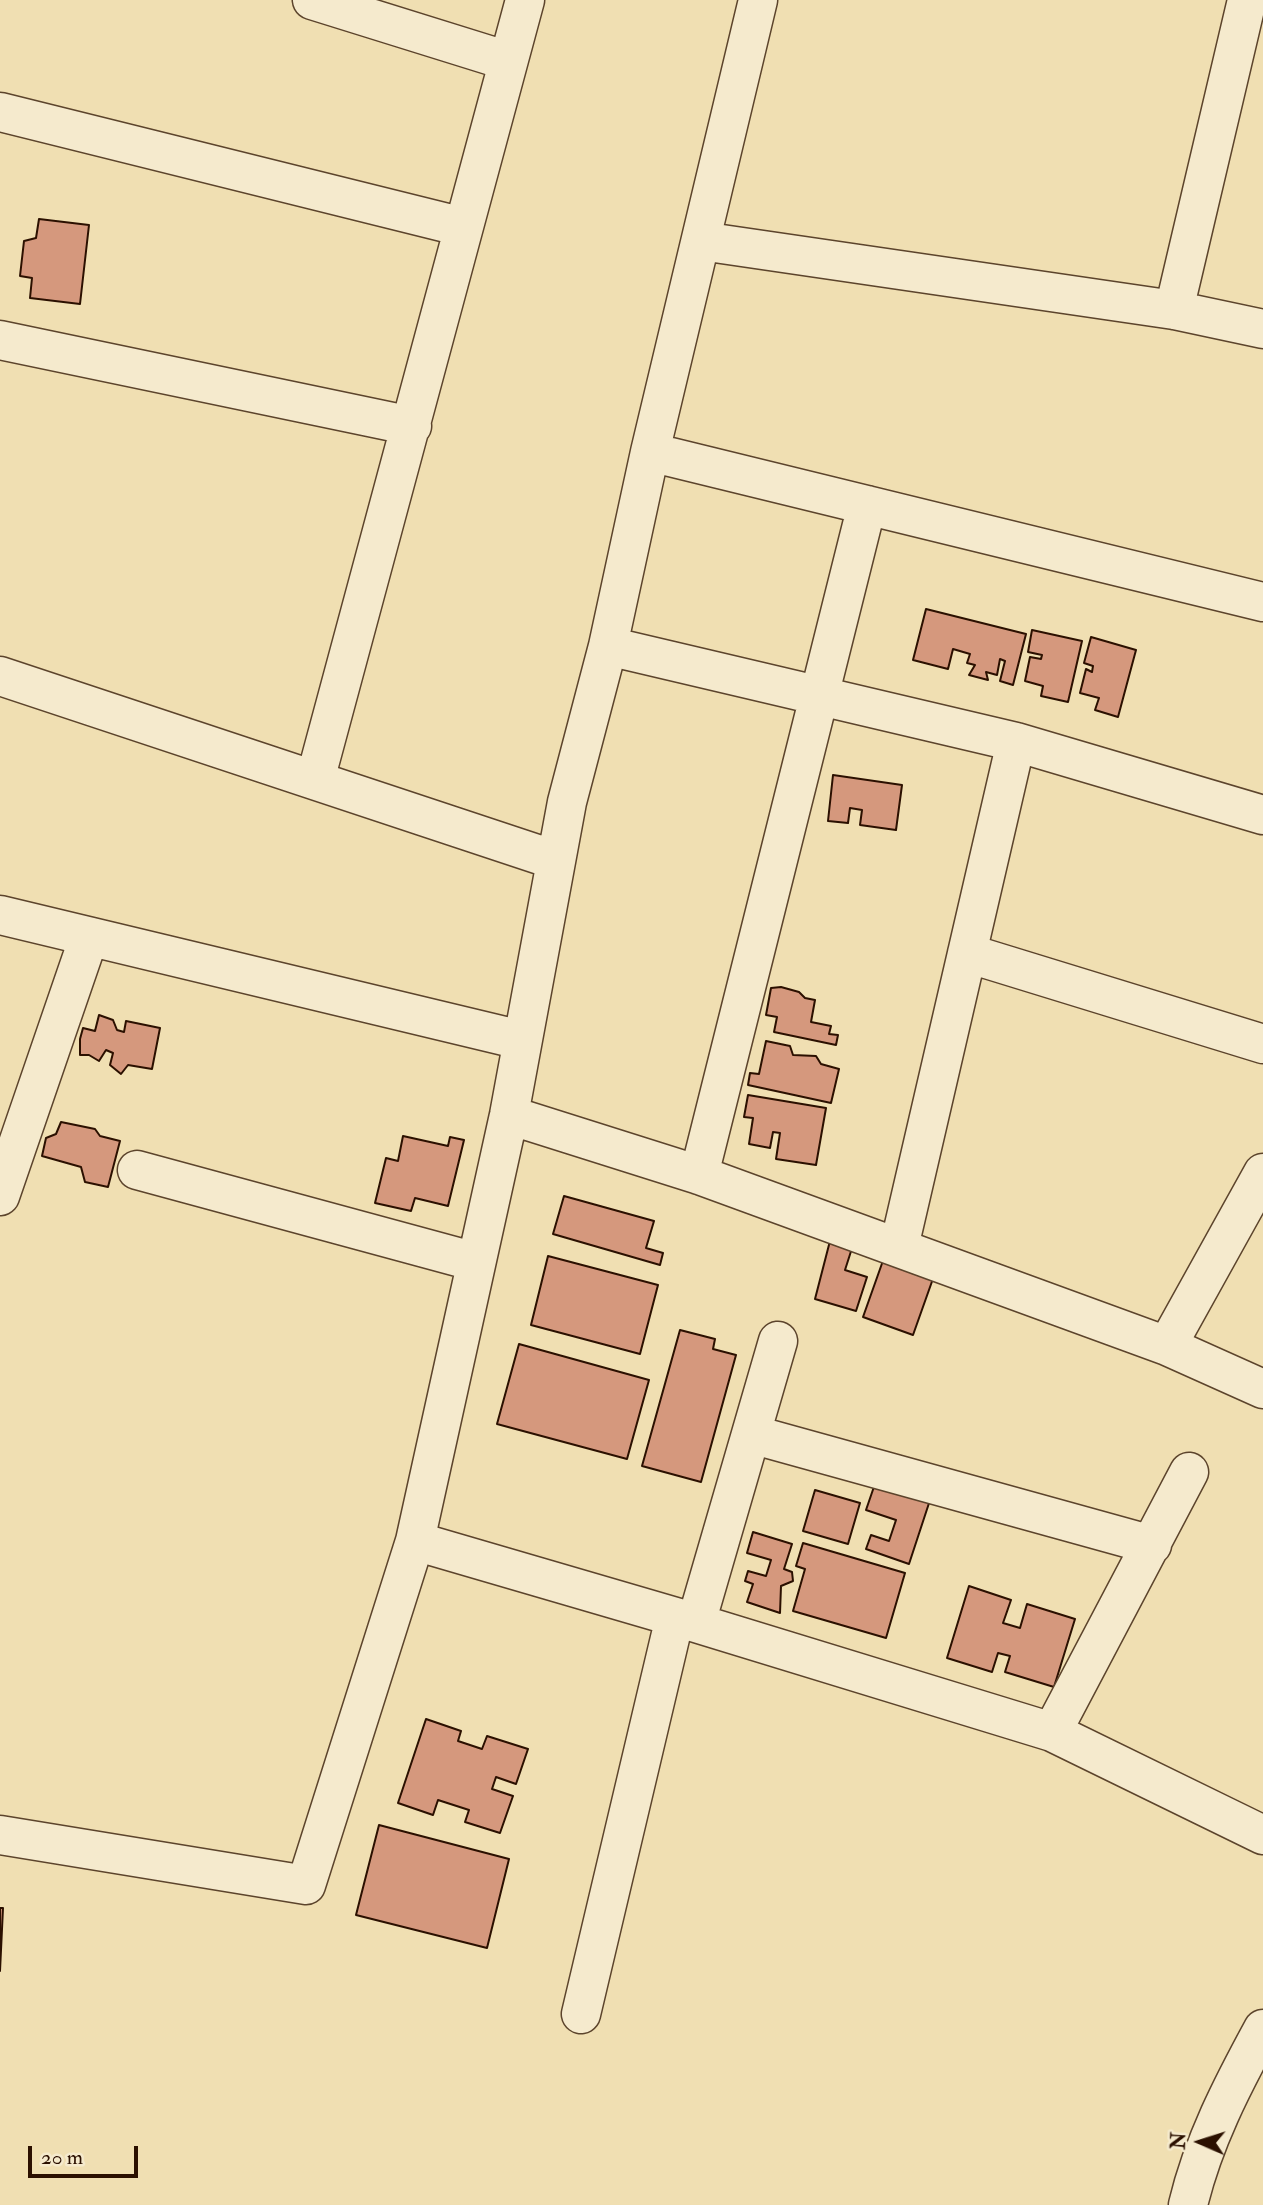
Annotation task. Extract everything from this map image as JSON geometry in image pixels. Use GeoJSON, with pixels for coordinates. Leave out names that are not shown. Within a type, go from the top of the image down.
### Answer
{"type":"FeatureCollection","features":[{"type":"Feature","properties":{"kind":"street"},"geometry":{"type":"LineString","coordinates":[[312,0],[508,61]]}},
{"type":"Feature","properties":{"kind":"street"},"geometry":{"type":"LineString","coordinates":[[315,780],[525,0]]}},
{"type":"Feature","properties":{"kind":"street"},"geometry":{"type":"LineString","coordinates":[[0,1835],[306,1885],[415,1541],[509,1115],[567,802],[608,646],[650,452],[758,0]]}},
{"type":"Feature","properties":{"kind":"street"},"geometry":{"type":"LineString","coordinates":[[1174,310],[1247,0]]}},
{"type":"Feature","properties":{"kind":"street"},"geometry":{"type":"LineString","coordinates":[[0,112],[463,226]]}},
{"type":"Feature","properties":{"kind":"street"},"geometry":{"type":"LineString","coordinates":[[701,241],[1174,310],[1263,330]]}},
{"type":"Feature","properties":{"kind":"street"},"geometry":{"type":"LineString","coordinates":[[0,340],[412,426]]}},
{"type":"Feature","properties":{"kind":"street"},"geometry":{"type":"LineString","coordinates":[[650,452],[1263,602]]}},
{"type":"Feature","properties":{"kind":"street"},"geometry":{"type":"LineString","coordinates":[[699,1175],[867,506]]}},
{"type":"Feature","properties":{"kind":"street"},"geometry":{"type":"LineString","coordinates":[[608,646],[1016,742],[1263,815]]}},
{"type":"Feature","properties":{"kind":"street"},"geometry":{"type":"LineString","coordinates":[[0,676],[555,860]]}},
{"type":"Feature","properties":{"kind":"street"},"geometry":{"type":"LineString","coordinates":[[898,1247],[1016,742]]}},
{"type":"Feature","properties":{"kind":"street"},"geometry":{"type":"LineString","coordinates":[[0,915],[521,1040]]}},
{"type":"Feature","properties":{"kind":"street"},"geometry":{"type":"LineString","coordinates":[[0,1196],[89,937]]}},
{"type":"Feature","properties":{"kind":"street"},"geometry":{"type":"LineString","coordinates":[[967,953],[1263,1044]]}},
{"type":"Feature","properties":{"kind":"street"},"geometry":{"type":"LineString","coordinates":[[509,1115],[699,1175],[898,1247],[1167,1346],[1263,1389]]}},
{"type":"Feature","properties":{"kind":"street"},"geometry":{"type":"LineString","coordinates":[[137,1170],[476,1262]]}},
{"type":"Feature","properties":{"kind":"street"},"geometry":{"type":"LineString","coordinates":[[1167,1346],[1263,1173]]}},
{"type":"Feature","properties":{"kind":"street"},"geometry":{"type":"LineString","coordinates":[[581,2014],[686,1620],[751,1434],[778,1341]]}},
{"type":"Feature","properties":{"kind":"street"},"geometry":{"type":"LineString","coordinates":[[751,1434],[1152,1545]]}},
{"type":"Feature","properties":{"kind":"street"},"geometry":{"type":"LineString","coordinates":[[1052,1732],[1189,1472]]}},
{"type":"Feature","properties":{"kind":"street"},"geometry":{"type":"LineString","coordinates":[[415,1541],[686,1620],[1052,1732],[1263,1835]]}},
{"type":"Feature","properties":{"kind":"street"},"geometry":{"type":"LineString","coordinates":[[1212,2205],[1192,2188],[1226,2099],[1263,2029]]}},
{"type":"Feature","properties":{"kind":"building"},"geometry":{"type":"Polygon","coordinates":[[[39,219],[89,225],[80,304],[30,298],[32,278],[20,276],[24,241],[36,238],[39,219]]]}},
{"type":"Feature","properties":{"kind":"building"},"geometry":{"type":"Polygon","coordinates":[[[926,609],[1026,634],[1013,685],[1000,681],[1005,661],[1000,659],[997,675],[986,672],[988,680],[969,675],[975,665],[967,663],[970,654],[953,649],[948,669],[913,660],[926,609]]]}},
{"type":"Feature","properties":{"kind":"building"},"geometry":{"type":"Polygon","coordinates":[[[1032,630],[1082,641],[1068,702],[1041,696],[1043,686],[1025,681],[1030,657],[1041,659],[1042,655],[1028,652],[1032,630]]]}},
{"type":"Feature","properties":{"kind":"building"},"geometry":{"type":"Polygon","coordinates":[[[1091,637],[1136,650],[1118,717],[1095,710],[1099,698],[1080,693],[1086,669],[1092,672],[1093,666],[1084,663],[1091,637]]]}},
{"type":"Feature","properties":{"kind":"building"},"geometry":{"type":"Polygon","coordinates":[[[833,775],[902,785],[896,830],[860,825],[862,810],[850,808],[848,823],[828,821],[833,775]]]}},
{"type":"Feature","properties":{"kind":"building"},"geometry":{"type":"Polygon","coordinates":[[[781,987],[815,1000],[811,1022],[831,1026],[829,1034],[838,1035],[836,1045],[774,1032],[777,1017],[766,1015],[771,988],[781,987]]]}},
{"type":"Feature","properties":{"kind":"building"},"geometry":{"type":"Polygon","coordinates":[[[99,1015],[113,1020],[117,1030],[124,1032],[126,1021],[160,1028],[152,1069],[128,1065],[121,1074],[110,1065],[113,1053],[106,1050],[99,1061],[89,1055],[80,1055],[83,1028],[95,1031],[99,1015]]]}},
{"type":"Feature","properties":{"kind":"building"},"geometry":{"type":"Polygon","coordinates":[[[766,1041],[790,1046],[793,1055],[816,1056],[821,1064],[839,1069],[831,1103],[748,1085],[750,1073],[759,1074],[766,1041]]]}},
{"type":"Feature","properties":{"kind":"building"},"geometry":{"type":"Polygon","coordinates":[[[748,1095],[826,1108],[816,1165],[776,1159],[780,1133],[773,1132],[770,1148],[749,1144],[753,1118],[744,1117],[748,1095]]]}},
{"type":"Feature","properties":{"kind":"building"},"geometry":{"type":"Polygon","coordinates":[[[61,1122],[95,1129],[100,1136],[120,1141],[108,1187],[85,1182],[81,1167],[42,1156],[46,1138],[56,1134],[61,1122]]]}},
{"type":"Feature","properties":{"kind":"building"},"geometry":{"type":"Polygon","coordinates":[[[403,1136],[448,1146],[450,1137],[464,1140],[448,1206],[415,1198],[411,1211],[375,1203],[386,1158],[398,1161],[403,1136]]]}},
{"type":"Feature","properties":{"kind":"building"},"geometry":{"type":"Polygon","coordinates":[[[564,1196],[654,1221],[646,1248],[663,1253],[660,1265],[553,1234],[564,1196]]]}},
{"type":"Feature","properties":{"kind":"building"},"geometry":{"type":"Polygon","coordinates":[[[831,1237],[853,1245],[845,1270],[867,1277],[856,1311],[815,1299],[831,1237]]]}},
{"type":"Feature","properties":{"kind":"building"},"geometry":{"type":"Polygon","coordinates":[[[885,1255],[935,1273],[913,1335],[863,1317],[885,1255]]]}},
{"type":"Feature","properties":{"kind":"building"},"geometry":{"type":"Polygon","coordinates":[[[548,1256],[658,1285],[640,1354],[531,1325],[548,1256]]]}},
{"type":"Feature","properties":{"kind":"building"},"geometry":{"type":"Polygon","coordinates":[[[680,1330],[715,1339],[713,1349],[736,1355],[701,1482],[642,1466],[680,1330]]]}},
{"type":"Feature","properties":{"kind":"building"},"geometry":{"type":"Polygon","coordinates":[[[519,1344],[649,1380],[627,1459],[497,1424],[519,1344]]]}},
{"type":"Feature","properties":{"kind":"building"},"geometry":{"type":"Polygon","coordinates":[[[878,1475],[932,1494],[909,1564],[866,1549],[871,1535],[889,1541],[896,1520],[866,1510],[878,1475]]]}},
{"type":"Feature","properties":{"kind":"building"},"geometry":{"type":"Polygon","coordinates":[[[815,1490],[860,1503],[848,1544],[803,1531],[815,1490]]]}},
{"type":"Feature","properties":{"kind":"building"},"geometry":{"type":"Polygon","coordinates":[[[753,1532],[792,1544],[784,1569],[792,1572],[793,1581],[781,1586],[780,1613],[747,1602],[753,1584],[745,1581],[748,1571],[766,1576],[771,1560],[747,1553],[753,1532]]]}},
{"type":"Feature","properties":{"kind":"building"},"geometry":{"type":"Polygon","coordinates":[[[803,1543],[905,1573],[886,1638],[793,1611],[805,1569],[796,1566],[803,1543]]]}},
{"type":"Feature","properties":{"kind":"building"},"geometry":{"type":"Polygon","coordinates":[[[969,1586],[1011,1600],[1003,1623],[1020,1628],[1027,1604],[1075,1619],[1054,1687],[1005,1672],[1010,1656],[998,1653],[992,1672],[947,1658],[969,1586]]]}},
{"type":"Feature","properties":{"kind":"building"},"geometry":{"type":"Polygon","coordinates":[[[426,1719],[461,1731],[458,1741],[482,1749],[487,1736],[528,1749],[516,1784],[496,1777],[492,1789],[513,1796],[500,1833],[465,1822],[469,1810],[438,1800],[433,1815],[398,1803],[426,1719]]]}},
{"type":"Feature","properties":{"kind":"building"},"geometry":{"type":"Polygon","coordinates":[[[379,1825],[509,1859],[487,1948],[356,1915],[379,1825]]]}},
{"type":"Feature","properties":{"kind":"building"},"geometry":{"type":"Polygon","coordinates":[[[0,1908],[3,1908],[0,1971],[0,1908]]]}}]}
